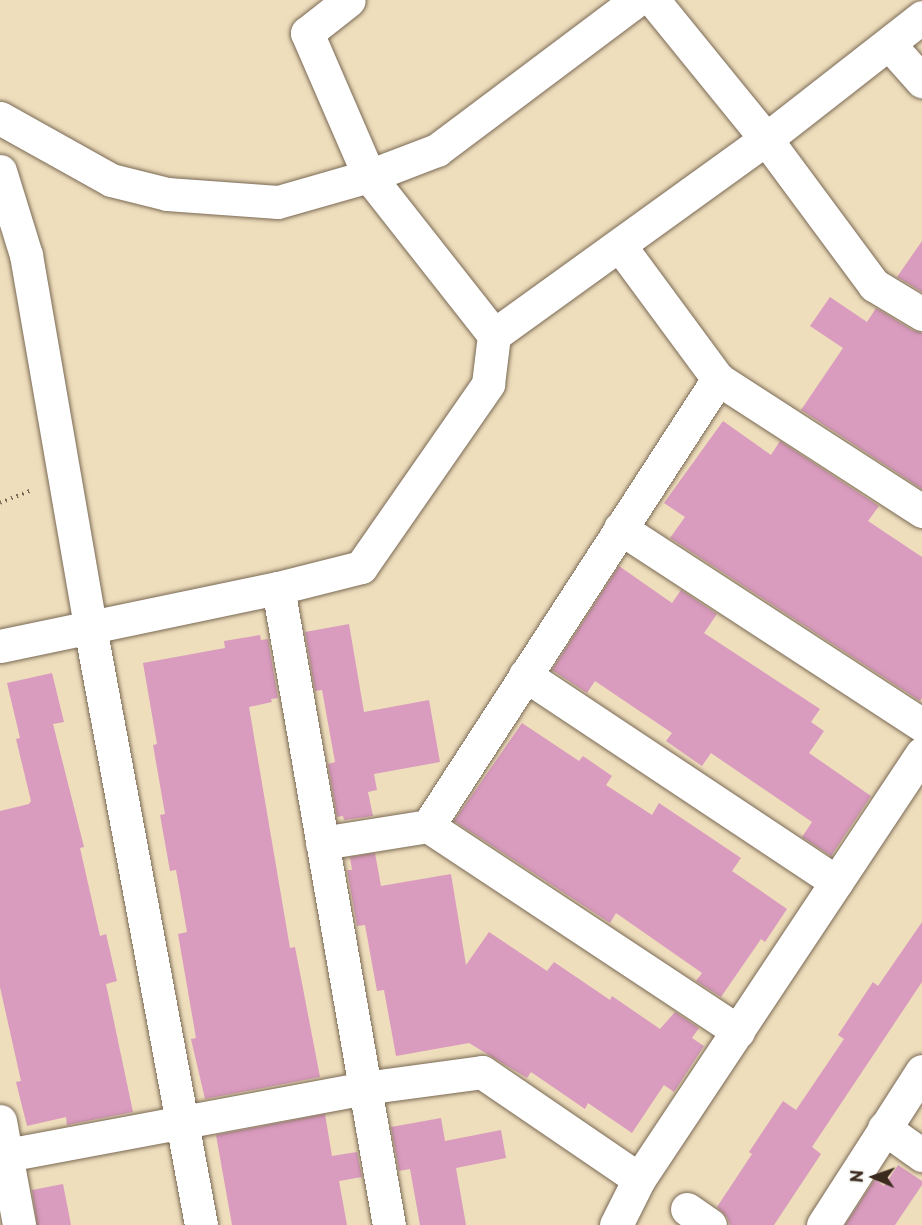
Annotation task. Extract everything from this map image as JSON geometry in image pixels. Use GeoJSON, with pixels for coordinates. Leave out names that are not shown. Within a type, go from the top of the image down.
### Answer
{"type":"FeatureCollection","features":[{"type":"Feature","properties":{"kind":"street"},"geometry":{"type":"LineString","coordinates":[[0,646],[278,588],[361,567],[488,384],[494,335],[369,176],[307,33],[349,0]]}},
{"type":"Feature","properties":{"kind":"street"},"geometry":{"type":"LineString","coordinates":[[0,118],[111,180],[167,194],[278,202],[369,176],[436,150],[637,0]]}},
{"type":"Feature","properties":{"kind":"street"},"geometry":{"type":"LineString","coordinates":[[653,0],[766,139],[874,285],[922,314]]}},
{"type":"Feature","properties":{"kind":"street"},"geometry":{"type":"LineString","coordinates":[[494,335],[766,139],[922,17]]}},
{"type":"Feature","properties":{"kind":"street"},"geometry":{"type":"LineString","coordinates":[[889,44],[922,81]]}},
{"type":"Feature","properties":{"kind":"street"},"geometry":{"type":"LineString","coordinates":[[0,171],[26,255],[90,627],[201,1225]]}},
{"type":"Feature","properties":{"kind":"street"},"geometry":{"type":"LineString","coordinates":[[620,246],[718,379],[922,511]]}},
{"type":"Feature","properties":{"kind":"street"},"geometry":{"type":"LineString","coordinates":[[428,826],[718,379]]}},
{"type":"Feature","properties":{"kind":"street"},"geometry":{"type":"LineString","coordinates":[[620,528],[922,725]]}},
{"type":"Feature","properties":{"kind":"street"},"geometry":{"type":"LineString","coordinates":[[278,588],[389,1225]]}},
{"type":"Feature","properties":{"kind":"street"},"geometry":{"type":"LineString","coordinates":[[525,675],[837,882]]}},
{"type":"Feature","properties":{"kind":"street"},"geometry":{"type":"LineString","coordinates":[[616,1225],[639,1179],[922,753]]}},
{"type":"Feature","properties":{"kind":"street"},"geometry":{"type":"LineString","coordinates":[[322,843],[428,826],[738,1031]]}},
{"type":"Feature","properties":{"kind":"street"},"geometry":{"type":"LineString","coordinates":[[823,1225],[922,1071]]}},
{"type":"Feature","properties":{"kind":"street"},"geometry":{"type":"LineString","coordinates":[[7,1155],[364,1088],[482,1072],[639,1179]]}},
{"type":"Feature","properties":{"kind":"street"},"geometry":{"type":"LineString","coordinates":[[0,1121],[19,1225]]}},
{"type":"Feature","properties":{"kind":"street"},"geometry":{"type":"LineString","coordinates":[[884,1128],[922,1155]]}},
{"type":"Feature","properties":{"kind":"building"},"geometry":{"type":"Polygon","coordinates":[[[922,241],[922,292],[897,277],[922,241]]]}},
{"type":"Feature","properties":{"kind":"building"},"geometry":{"type":"Polygon","coordinates":[[[830,297],[867,322],[876,308],[912,330],[922,333],[922,489],[801,410],[843,348],[810,326],[830,297]]]}},
{"type":"Feature","properties":{"kind":"building"},"geometry":{"type":"Polygon","coordinates":[[[723,421],[771,455],[780,441],[879,506],[868,521],[922,557],[922,698],[920,701],[670,538],[685,517],[664,503],[723,421]]]}},
{"type":"Feature","properties":{"kind":"building"},"geometry":{"type":"Polygon","coordinates":[[[619,566],[672,603],[681,590],[717,614],[704,633],[820,709],[811,722],[824,731],[809,753],[871,796],[831,856],[802,837],[812,822],[711,753],[702,766],[666,741],[672,733],[595,681],[587,693],[552,670],[619,566]]]}},
{"type":"Feature","properties":{"kind":"building"},"geometry":{"type":"Polygon","coordinates":[[[349,624],[364,712],[429,700],[440,762],[374,774],[377,790],[368,792],[373,816],[344,820],[343,816],[337,817],[328,764],[335,762],[322,690],[315,691],[305,632],[349,624]]]}},
{"type":"Feature","properties":{"kind":"building"},"geometry":{"type":"Polygon","coordinates":[[[260,635],[261,640],[268,639],[278,698],[271,699],[272,702],[249,707],[290,948],[295,947],[320,1077],[205,1099],[191,1039],[196,1038],[178,934],[187,932],[176,870],[170,871],[160,815],[165,814],[153,745],[157,744],[143,663],[225,648],[224,641],[260,635]]]}},
{"type":"Feature","properties":{"kind":"building"},"geometry":{"type":"Polygon","coordinates":[[[52,673],[64,722],[53,724],[84,847],[80,848],[100,936],[106,934],[117,981],[106,984],[133,1112],[67,1125],[66,1117],[27,1126],[16,1082],[21,1081],[0,987],[0,811],[29,804],[31,801],[16,739],[20,738],[7,683],[52,673]]]}},
{"type":"Feature","properties":{"kind":"building"},"geometry":{"type":"Polygon","coordinates":[[[522,723],[579,761],[583,756],[612,776],[606,785],[652,815],[659,803],[741,858],[732,871],[787,909],[765,942],[761,939],[721,997],[696,981],[702,973],[616,913],[610,923],[454,821],[522,723]]]}},
{"type":"Feature","properties":{"kind":"building"},"geometry":{"type":"Polygon","coordinates":[[[375,853],[381,886],[451,874],[466,965],[489,932],[547,971],[554,962],[610,1000],[612,996],[660,1029],[675,1012],[699,1028],[692,1038],[704,1046],[674,1092],[664,1085],[632,1133],[588,1103],[585,1109],[531,1072],[527,1078],[469,1043],[396,1056],[384,990],[377,991],[365,925],[357,926],[347,870],[352,870],[350,857],[375,853]]]}},
{"type":"Feature","properties":{"kind":"building"},"geometry":{"type":"Polygon","coordinates":[[[922,922],[922,982],[812,1147],[821,1154],[774,1225],[730,1225],[727,1217],[717,1207],[752,1154],[749,1152],[783,1101],[796,1110],[844,1039],[838,1035],[873,982],[878,986],[922,922]]]}},
{"type":"Feature","properties":{"kind":"building"},"geometry":{"type":"Polygon","coordinates":[[[325,1114],[332,1156],[357,1152],[362,1177],[339,1181],[347,1225],[232,1225],[216,1135],[325,1114]]]}},
{"type":"Feature","properties":{"kind":"building"},"geometry":{"type":"Polygon","coordinates":[[[441,1118],[445,1141],[501,1130],[506,1158],[456,1168],[466,1225],[420,1225],[410,1169],[399,1171],[391,1127],[441,1118]]]}},
{"type":"Feature","properties":{"kind":"building"},"geometry":{"type":"Polygon","coordinates":[[[898,1165],[922,1181],[922,1185],[895,1225],[845,1225],[875,1179],[884,1186],[898,1165]]]}},
{"type":"Feature","properties":{"kind":"building"},"geometry":{"type":"Polygon","coordinates":[[[63,1184],[71,1225],[37,1225],[32,1190],[63,1184]]]}}]}
